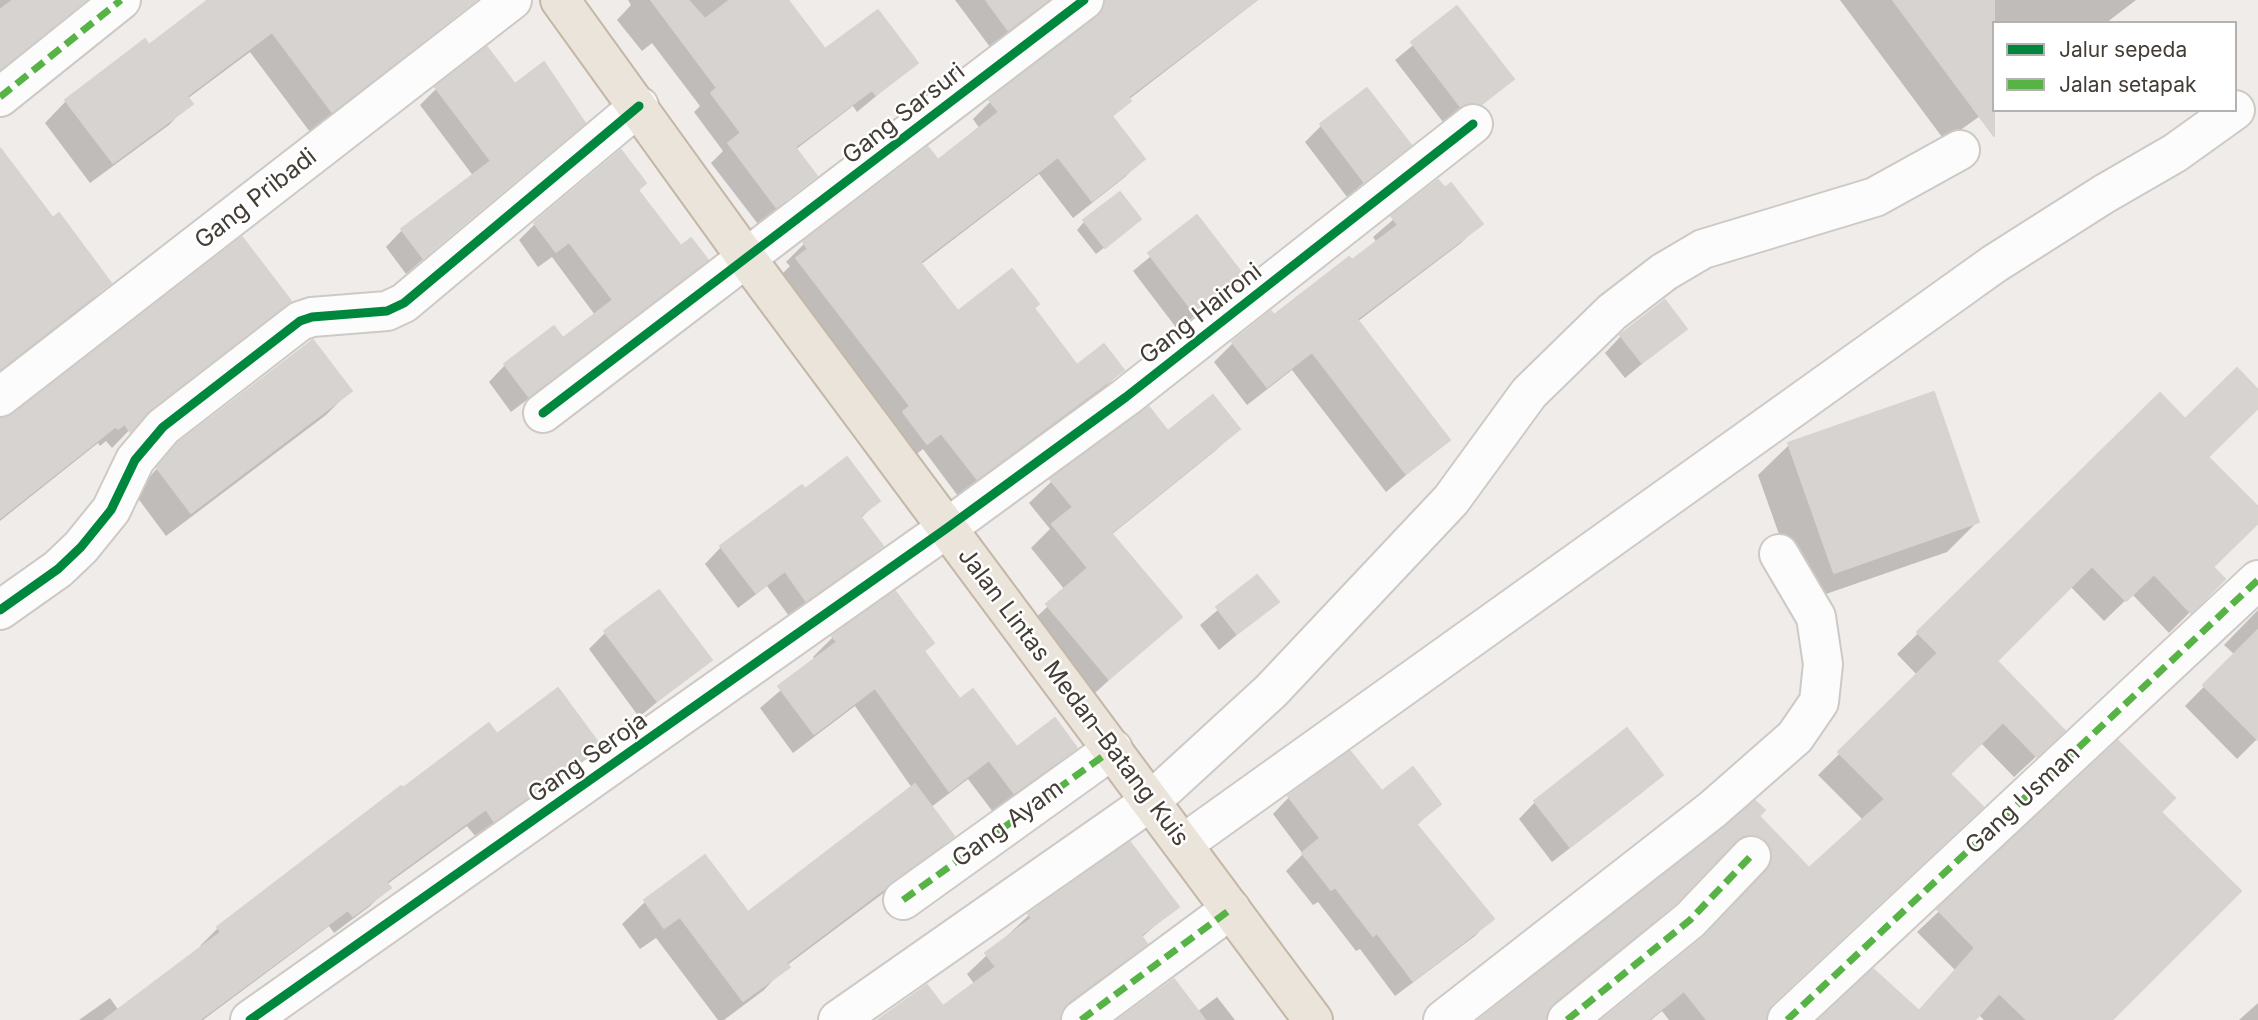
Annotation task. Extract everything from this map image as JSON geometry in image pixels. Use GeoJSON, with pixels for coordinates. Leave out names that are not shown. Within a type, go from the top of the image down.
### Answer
{"type":"FeatureCollection","features":[{"type":"Feature","properties":{"kind":"highway","name":"Jalan Lintas Medan–Batang Kuis"},"geometry":{"type":"LineString","coordinates":[[560,0],[747,259],[1313,1020]]}},
{"type":"Feature","properties":{"kind":"street"},"geometry":{"type":"LineString","coordinates":[[0,97],[121,0]]}},
{"type":"Feature","properties":{"kind":"street","name":"Gang Pribadi"},"geometry":{"type":"LineString","coordinates":[[0,397],[512,0]]}},
{"type":"Feature","properties":{"kind":"street","name":"Gang Sarsuri"},"geometry":{"type":"LineString","coordinates":[[543,413],[1084,0]]}},
{"type":"Feature","properties":{"kind":"street"},"geometry":{"type":"LineString","coordinates":[[2237,109],[2258,95]]}},
{"type":"Feature","properties":{"kind":"street"},"geometry":{"type":"LineString","coordinates":[[0,610],[58,569],[81,547],[111,510],[135,460],[163,427],[300,321],[312,317],[387,311],[404,303],[639,106]]}},
{"type":"Feature","properties":{"kind":"street"},"geometry":{"type":"LineString","coordinates":[[1183,844],[1961,287],[2104,194],[2175,153],[2232,112]]}},
{"type":"Feature","properties":{"kind":"street","name":"Gang Haironi"},"geometry":{"type":"LineString","coordinates":[[947,528],[1126,397],[1473,124]]}},
{"type":"Feature","properties":{"kind":"street"},"geometry":{"type":"LineString","coordinates":[[838,1020],[1151,801],[1323,639],[1451,500],[1530,393],[1612,312],[1664,272],[1703,249],[1875,198],[1960,150]]}},
{"type":"Feature","properties":{"kind":"street","name":"Gang Seroja"},"geometry":{"type":"LineString","coordinates":[[250,1020],[947,528]]}},
{"type":"Feature","properties":{"kind":"street"},"geometry":{"type":"LineString","coordinates":[[1443,1020],[1713,809],[1794,737],[1819,702],[1823,664],[1816,617],[1779,554]]}},
{"type":"Feature","properties":{"kind":"street","name":"Gang Usman"},"geometry":{"type":"LineString","coordinates":[[1787,1020],[2258,580]]}},
{"type":"Feature","properties":{"kind":"street","name":"Gang Ayam"},"geometry":{"type":"LineString","coordinates":[[903,900],[1113,749]]}},
{"type":"Feature","properties":{"kind":"street"},"geometry":{"type":"LineString","coordinates":[[1567,1020],[1690,920],[1751,856]]}},
{"type":"Feature","properties":{"kind":"street"},"geometry":{"type":"LineString","coordinates":[[1080,1020],[1231,909]]}},
{"type":"Feature","properties":{"kind":"building"},"geometry":{"type":"Polygon","coordinates":[[[13,0],[86,0],[0,69],[0,10],[13,0]]]}},
{"type":"Feature","properties":{"kind":"building"},"geometry":{"type":"Polygon","coordinates":[[[208,0],[476,0],[332,112],[272,32],[187,96],[193,104],[113,163],[65,100],[145,39],[149,45],[208,0]]]}},
{"type":"Feature","properties":{"kind":"building"},"geometry":{"type":"Polygon","coordinates":[[[651,0],[688,0],[705,19],[730,0],[788,0],[825,49],[878,10],[918,63],[876,95],[872,90],[795,147],[817,176],[776,207],[728,143],[741,133],[711,93],[717,88],[651,0]]]}},
{"type":"Feature","properties":{"kind":"building"},"geometry":{"type":"Polygon","coordinates":[[[986,0],[1048,0],[1008,30],[986,0]]]}},
{"type":"Feature","properties":{"kind":"building"},"geometry":{"type":"Polygon","coordinates":[[[1105,0],[1256,0],[1128,97],[1131,101],[1112,116],[1145,159],[1092,201],[1058,157],[920,262],[958,311],[1012,269],[1039,304],[1034,308],[1077,365],[1104,344],[1124,370],[977,479],[941,433],[927,444],[903,412],[910,406],[796,258],[808,249],[803,242],[928,147],[938,160],[999,112],[989,100],[1097,17],[1105,0]]]}},
{"type":"Feature","properties":{"kind":"building"},"geometry":{"type":"Polygon","coordinates":[[[1893,0],[1994,0],[1994,136],[1893,0]]]}},
{"type":"Feature","properties":{"kind":"building"},"geometry":{"type":"Polygon","coordinates":[[[1457,6],[1514,79],[1482,104],[1471,102],[1460,106],[1411,42],[1457,6]]]}},
{"type":"Feature","properties":{"kind":"building"},"geometry":{"type":"Polygon","coordinates":[[[487,47],[515,84],[544,62],[585,123],[423,258],[401,229],[491,161],[435,87],[487,47]]]}},
{"type":"Feature","properties":{"kind":"building"},"geometry":{"type":"Polygon","coordinates":[[[1367,88],[1411,145],[1364,182],[1320,124],[1367,88]]]}},
{"type":"Feature","properties":{"kind":"building"},"geometry":{"type":"Polygon","coordinates":[[[0,148],[53,218],[59,213],[111,283],[0,369],[0,148]]]}},
{"type":"Feature","properties":{"kind":"building"},"geometry":{"type":"Polygon","coordinates":[[[621,150],[646,183],[638,190],[681,246],[691,238],[708,260],[529,397],[504,364],[554,326],[563,338],[613,300],[569,242],[556,252],[534,223],[621,150]]]}},
{"type":"Feature","properties":{"kind":"building"},"geometry":{"type":"Polygon","coordinates":[[[1438,180],[1445,188],[1451,183],[1483,224],[1357,319],[1450,440],[1406,474],[1312,352],[1267,387],[1232,342],[1271,311],[1274,315],[1349,257],[1352,260],[1398,225],[1391,216],[1438,180]]]}},
{"type":"Feature","properties":{"kind":"building"},"geometry":{"type":"Polygon","coordinates":[[[1120,192],[1141,219],[1105,248],[1083,220],[1120,192]]]}},
{"type":"Feature","properties":{"kind":"building"},"geometry":{"type":"Polygon","coordinates":[[[1197,215],[1244,276],[1195,314],[1148,253],[1197,215]]]}},
{"type":"Feature","properties":{"kind":"building"},"geometry":{"type":"Polygon","coordinates":[[[242,237],[291,301],[150,410],[130,432],[125,424],[118,429],[116,426],[0,518],[0,418],[13,414],[242,237]]]}},
{"type":"Feature","properties":{"kind":"building"},"geometry":{"type":"Polygon","coordinates":[[[1665,300],[1687,329],[1642,363],[1620,335],[1665,300]]]}},
{"type":"Feature","properties":{"kind":"building"},"geometry":{"type":"Polygon","coordinates":[[[313,340],[352,391],[191,513],[157,468],[178,443],[313,340]]]}},
{"type":"Feature","properties":{"kind":"building"},"geometry":{"type":"Polygon","coordinates":[[[2237,368],[2258,390],[2258,408],[2208,457],[2258,507],[2258,523],[2213,567],[2225,579],[2191,613],[2154,574],[2126,601],[2092,566],[1997,661],[2065,731],[2037,757],[2003,722],[1950,774],[1983,807],[1772,1004],[1766,1020],[1707,1020],[1684,991],[1648,1020],[1602,1020],[1704,937],[1767,871],[1772,860],[1772,849],[1766,840],[1755,835],[1744,835],[1735,841],[1675,904],[1553,1003],[1546,1020],[1479,1020],[1755,801],[1765,810],[1759,816],[1809,868],[1885,799],[1838,752],[1938,653],[1917,632],[2160,393],[2185,419],[2237,368]]]}},
{"type":"Feature","properties":{"kind":"building"},"geometry":{"type":"Polygon","coordinates":[[[1934,392],[1979,522],[1834,573],[1788,443],[1934,392]]]}},
{"type":"Feature","properties":{"kind":"building"},"geometry":{"type":"Polygon","coordinates":[[[1213,395],[1240,429],[1111,533],[1182,617],[1109,679],[1046,604],[1088,568],[1052,524],[1073,507],[1050,479],[1149,407],[1168,431],[1213,395]]]}},
{"type":"Feature","properties":{"kind":"building"},"geometry":{"type":"Polygon","coordinates":[[[847,457],[880,501],[860,516],[883,546],[806,601],[785,571],[756,593],[720,546],[802,485],[805,489],[847,457]]]}},
{"type":"Feature","properties":{"kind":"building"},"geometry":{"type":"Polygon","coordinates":[[[1257,575],[1279,602],[1237,634],[1216,607],[1257,575]]]}},
{"type":"Feature","properties":{"kind":"building"},"geometry":{"type":"Polygon","coordinates":[[[659,590],[712,660],[657,701],[604,631],[659,590]]]}},
{"type":"Feature","properties":{"kind":"building"},"geometry":{"type":"Polygon","coordinates":[[[895,591],[934,643],[924,651],[960,699],[973,689],[1017,747],[1055,718],[1077,748],[1014,793],[989,760],[949,791],[875,688],[814,734],[778,686],[837,642],[832,636],[895,591]]]}},
{"type":"Feature","properties":{"kind":"building"},"geometry":{"type":"Polygon","coordinates":[[[2258,630],[2258,740],[2203,685],[2258,630]]]}},
{"type":"Feature","properties":{"kind":"building"},"geometry":{"type":"Polygon","coordinates":[[[558,688],[600,745],[569,768],[494,821],[486,809],[386,882],[391,888],[353,916],[348,910],[199,1020],[104,1020],[221,932],[217,927],[401,786],[403,788],[489,723],[497,734],[558,688]]]}},
{"type":"Feature","properties":{"kind":"building"},"geometry":{"type":"Polygon","coordinates":[[[1627,728],[1663,775],[1570,847],[1534,801],[1627,728]]]}},
{"type":"Feature","properties":{"kind":"building"},"geometry":{"type":"Polygon","coordinates":[[[2118,741],[2175,798],[2161,812],[2241,891],[2112,1020],[2027,1020],[1999,993],[1975,1020],[1819,1020],[1873,969],[1919,1011],[1975,948],[1937,909],[2118,741]]]}},
{"type":"Feature","properties":{"kind":"building"},"geometry":{"type":"Polygon","coordinates":[[[1350,751],[1382,791],[1413,767],[1441,804],[1416,824],[1494,919],[1413,981],[1377,933],[1373,936],[1335,887],[1331,890],[1302,853],[1320,838],[1288,796],[1350,751]]]}},
{"type":"Feature","properties":{"kind":"building"},"geometry":{"type":"Polygon","coordinates":[[[915,784],[954,836],[786,963],[790,967],[743,1001],[680,917],[664,928],[644,900],[705,855],[748,912],[915,784]]]}},
{"type":"Feature","properties":{"kind":"building"},"geometry":{"type":"Polygon","coordinates":[[[1130,842],[1179,907],[1141,935],[1147,944],[1068,1002],[1061,1011],[1060,1020],[878,1020],[927,985],[943,1006],[996,967],[985,953],[1032,918],[1028,914],[1130,842]]]}},
{"type":"Feature","properties":{"kind":"building"},"geometry":{"type":"Polygon","coordinates":[[[1174,979],[1205,1020],[1118,1020],[1174,979]]]}},
{"type":"Feature","properties":{"kind":"marked path"},"geometry":{"type":"LineString","coordinates":[[0,97],[121,0]]}},
{"type":"Feature","properties":{"kind":"marked path"},"geometry":{"type":"LineString","coordinates":[[1787,1020],[2258,580]]}},
{"type":"Feature","properties":{"kind":"marked path"},"geometry":{"type":"LineString","coordinates":[[903,900],[1113,749]]}},
{"type":"Feature","properties":{"kind":"marked path"},"geometry":{"type":"LineString","coordinates":[[1567,1020],[1690,920],[1751,856]]}},
{"type":"Feature","properties":{"kind":"marked path"},"geometry":{"type":"LineString","coordinates":[[1081,1020],[1231,909]]}},
{"type":"Feature","properties":{"kind":"cycle path"},"geometry":{"type":"LineString","coordinates":[[543,413],[1084,0]]}},
{"type":"Feature","properties":{"kind":"cycle path"},"geometry":{"type":"LineString","coordinates":[[0,610],[58,569],[81,547],[111,510],[135,460],[163,427],[300,321],[312,317],[387,311],[404,303],[639,106]]}},
{"type":"Feature","properties":{"kind":"cycle path"},"geometry":{"type":"LineString","coordinates":[[250,1020],[947,528],[1126,397],[1473,124]]}}]}
